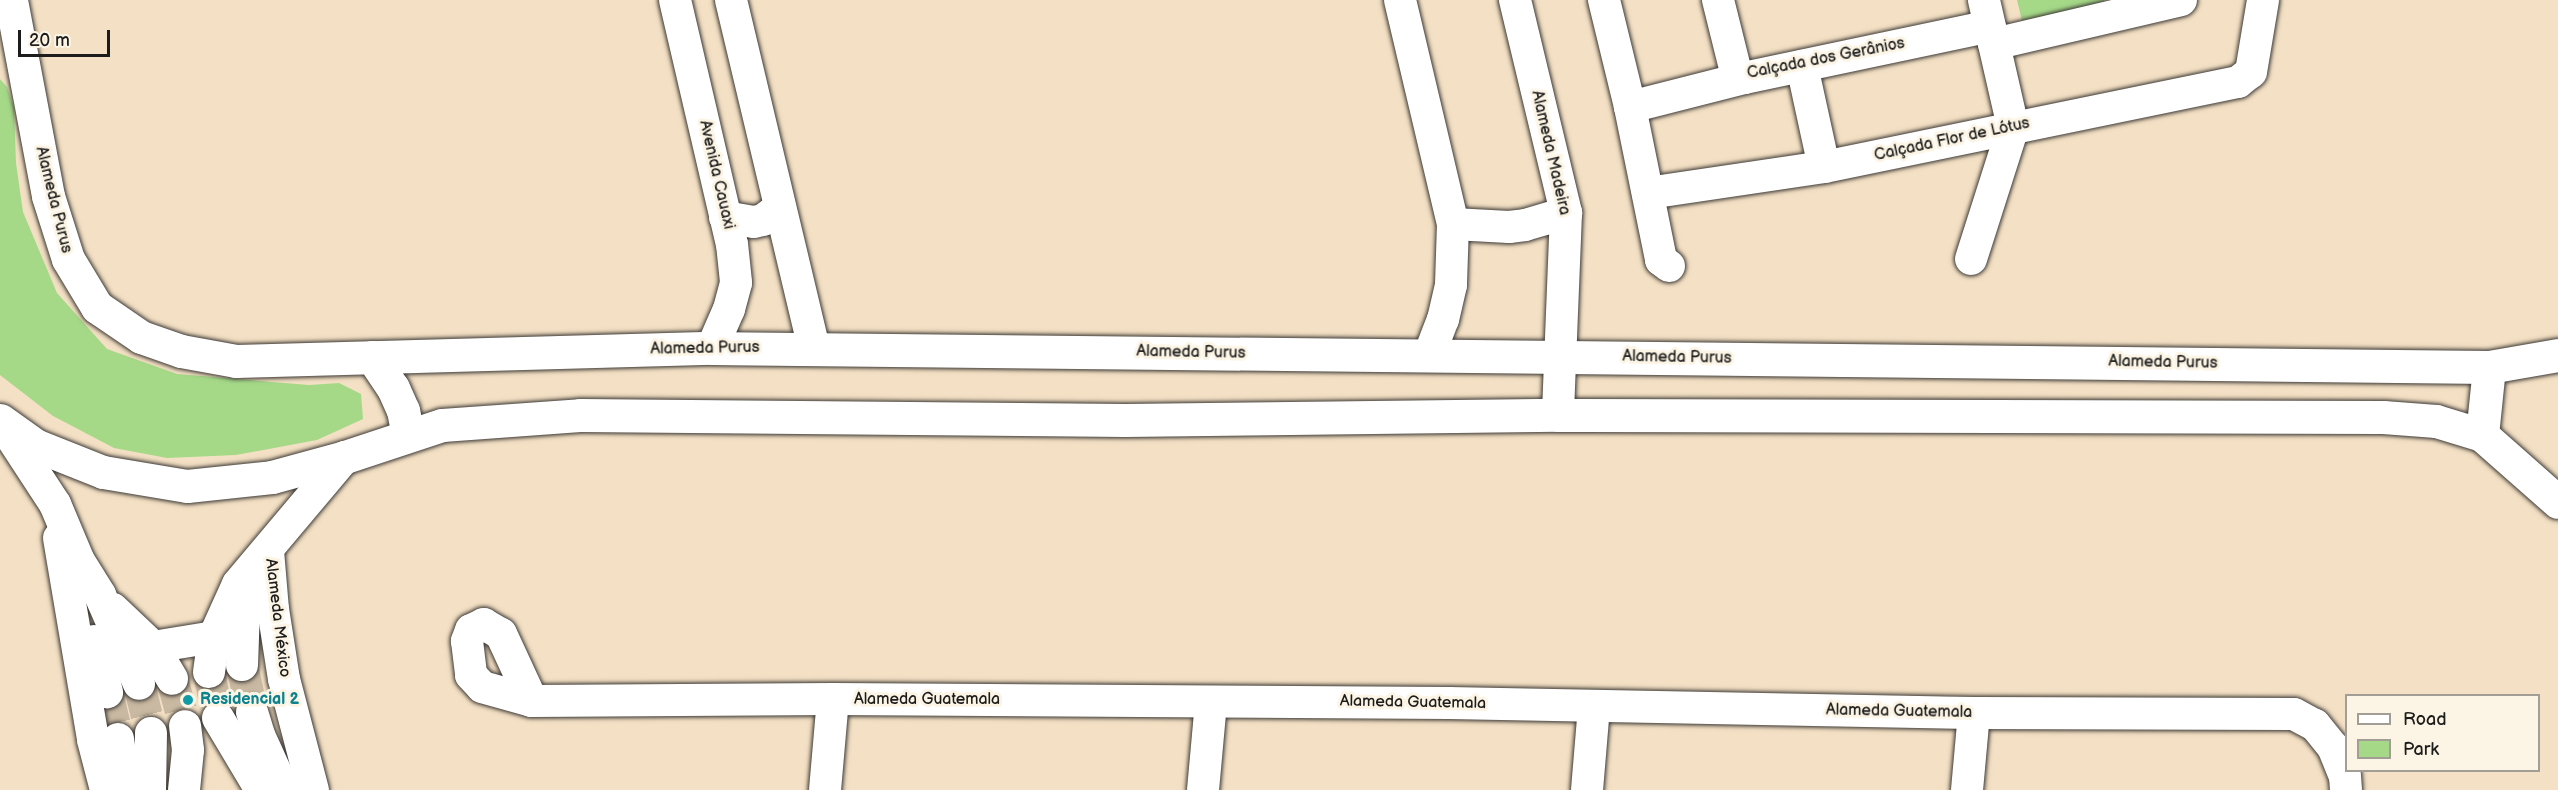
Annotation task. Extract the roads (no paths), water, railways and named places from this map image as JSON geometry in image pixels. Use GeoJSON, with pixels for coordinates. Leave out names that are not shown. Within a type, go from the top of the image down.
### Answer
{"type":"FeatureCollection","features":[{"type":"Feature","properties":{"kind":"main road","name":"Alameda Purus"},"geometry":{"type":"LineString","coordinates":[[11,0],[11,58],[48,196],[68,260],[97,307],[141,337],[181,351],[236,361],[711,348],[814,348],[2489,367],[2558,355]]}},
{"type":"Feature","properties":{"kind":"main road"},"geometry":{"type":"LineString","coordinates":[[372,357],[393,388],[403,410],[408,435]]}},
{"type":"Feature","properties":{"kind":"main road"},"geometry":{"type":"LineString","coordinates":[[2482,435],[2489,367]]}},
{"type":"Feature","properties":{"kind":"main road"},"geometry":{"type":"LineString","coordinates":[[0,420],[35,445],[103,472],[187,486],[272,477],[345,457],[442,425],[580,415],[1125,420],[1558,416],[2383,417],[2436,421],[2482,435],[2558,502]]}},
{"type":"Feature","properties":{"kind":"street","name":"Avenida Cauaxi"},"geometry":{"type":"LineString","coordinates":[[675,0],[732,244],[736,283],[729,309],[711,348]]}},
{"type":"Feature","properties":{"kind":"street"},"geometry":{"type":"LineString","coordinates":[[731,0],[814,348]]}},
{"type":"Feature","properties":{"kind":"street"},"geometry":{"type":"LineString","coordinates":[[1401,0],[1453,224],[1451,285],[1443,319],[1429,355]]}},
{"type":"Feature","properties":{"kind":"street","name":"Alameda Madeira"},"geometry":{"type":"LineString","coordinates":[[1515,0],[1566,213],[1558,416]]}},
{"type":"Feature","properties":{"kind":"street"},"geometry":{"type":"LineString","coordinates":[[1604,0],[1630,106],[1660,260],[1669,266]]}},
{"type":"Feature","properties":{"kind":"street","name":"Calçada dos Gerânios"},"geometry":{"type":"LineString","coordinates":[[1718,0],[1736,72],[1744,78],[1989,23],[2181,0]]}},
{"type":"Feature","properties":{"kind":"street","name":"Calçada Flor de Lótus"},"geometry":{"type":"LineString","coordinates":[[1648,193],[1824,167],[2238,82],[2252,72],[2263,0]]}},
{"type":"Feature","properties":{"kind":"street"},"geometry":{"type":"LineString","coordinates":[[1971,259],[2013,128],[1989,23]]}},
{"type":"Feature","properties":{"kind":"street"},"geometry":{"type":"LineString","coordinates":[[1802,66],[1824,167]]}},
{"type":"Feature","properties":{"kind":"street"},"geometry":{"type":"LineString","coordinates":[[1630,106],[1744,78]]}},
{"type":"Feature","properties":{"kind":"street"},"geometry":{"type":"LineString","coordinates":[[725,217],[742,222],[754,222],[763,220],[779,208]]}},
{"type":"Feature","properties":{"kind":"street"},"geometry":{"type":"LineString","coordinates":[[1453,224],[1509,227],[1566,213]]}},
{"type":"Feature","properties":{"kind":"street"},"geometry":{"type":"LineString","coordinates":[[0,420],[55,504],[79,561],[100,595],[139,684]]}},
{"type":"Feature","properties":{"kind":"street"},"geometry":{"type":"LineString","coordinates":[[209,672],[214,637],[238,584],[345,457]]}},
{"type":"Feature","properties":{"kind":"street"},"geometry":{"type":"LineString","coordinates":[[55,504],[68,605],[93,740],[106,790]]}},
{"type":"Feature","properties":{"kind":"street","name":"Alameda México"},"geometry":{"type":"LineString","coordinates":[[268,551],[273,609],[284,679],[313,790]]}},
{"type":"Feature","properties":{"kind":"street"},"geometry":{"type":"LineString","coordinates":[[79,561],[87,612],[107,692]]}},
{"type":"Feature","properties":{"kind":"street"},"geometry":{"type":"LineString","coordinates":[[242,665],[246,576]]}},
{"type":"Feature","properties":{"kind":"street"},"geometry":{"type":"LineString","coordinates":[[100,595],[153,647],[172,679]]}},
{"type":"Feature","properties":{"kind":"street"},"geometry":{"type":"LineString","coordinates":[[153,647],[214,637]]}},
{"type":"Feature","properties":{"kind":"street"},"geometry":{"type":"LineString","coordinates":[[825,790],[833,699]]}},
{"type":"Feature","properties":{"kind":"street","name":"Alameda Guatemala"},"geometry":{"type":"LineString","coordinates":[[532,700],[833,699],[1449,703],[1974,713],[2294,714],[2315,725],[2333,747],[2345,776],[2346,790]]}},
{"type":"Feature","properties":{"kind":"street"},"geometry":{"type":"LineString","coordinates":[[1203,790],[1210,702]]}},
{"type":"Feature","properties":{"kind":"street"},"geometry":{"type":"LineString","coordinates":[[1587,790],[1594,707]]}},
{"type":"Feature","properties":{"kind":"street"},"geometry":{"type":"LineString","coordinates":[[252,712],[259,735],[284,790]]}},
{"type":"Feature","properties":{"kind":"street"},"geometry":{"type":"LineString","coordinates":[[1966,790],[1974,713]]}},
{"type":"Feature","properties":{"kind":"street"},"geometry":{"type":"LineString","coordinates":[[218,718],[261,790]]}},
{"type":"Feature","properties":{"kind":"street"},"geometry":{"type":"LineString","coordinates":[[184,790],[188,750],[185,726]]}},
{"type":"Feature","properties":{"kind":"street"},"geometry":{"type":"LineString","coordinates":[[150,790],[151,733]]}},
{"type":"Feature","properties":{"kind":"street"},"geometry":{"type":"LineString","coordinates":[[118,739],[125,790]]}},
{"type":"Feature","properties":{"kind":"tunnel"},"geometry":{"type":"LineString","coordinates":[[242,665],[252,712]]}},
{"type":"Feature","properties":{"kind":"tunnel"},"geometry":{"type":"LineString","coordinates":[[209,672],[218,718]]}},
{"type":"Feature","properties":{"kind":"tunnel"},"geometry":{"type":"LineString","coordinates":[[172,679],[185,726]]}},
{"type":"Feature","properties":{"kind":"tunnel"},"geometry":{"type":"LineString","coordinates":[[139,684],[151,733]]}},
{"type":"Feature","properties":{"kind":"tunnel"},"geometry":{"type":"LineString","coordinates":[[107,692],[118,739]]}},
{"type":"Feature","properties":{"kind":"place","name":"Residencial 2"},"geometry":{"type":"Point","coordinates":[188,700]}}]}
